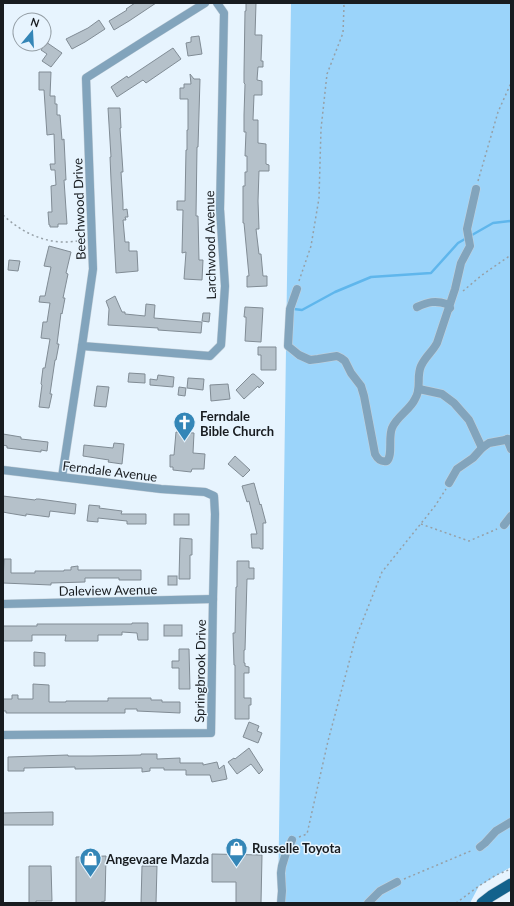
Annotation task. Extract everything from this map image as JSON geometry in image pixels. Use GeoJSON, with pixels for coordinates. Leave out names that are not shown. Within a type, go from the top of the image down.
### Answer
{"type":"FeatureCollection","features":[{"type":"Feature","properties":{"kind":"main road"},"geometry":{"type":"LineString","coordinates":[[482,903],[511,884]]}},
{"type":"Feature","properties":{"kind":"street","name":"Beechwood Drive"},"geometry":{"type":"LineString","coordinates":[[62,477],[93,269],[86,78],[205,3]]}},
{"type":"Feature","properties":{"kind":"street","name":"Larchwood Avenue"},"geometry":{"type":"LineString","coordinates":[[82,346],[210,356],[221,345],[225,286],[220,209],[224,13],[217,3]]}},
{"type":"Feature","properties":{"kind":"street"},"geometry":{"type":"LineString","coordinates":[[297,288],[290,309],[288,346],[299,355],[310,360],[337,356],[345,361],[351,373],[361,386],[375,454],[378,459],[387,461],[390,454],[389,440],[392,427],[412,405],[418,393],[418,381],[421,366],[434,349],[450,308],[461,263],[470,244],[467,229],[476,189]]}},
{"type":"Feature","properties":{"kind":"street"},"geometry":{"type":"LineString","coordinates":[[417,307],[436,301],[447,304],[450,308]]}},
{"type":"Feature","properties":{"kind":"street"},"geometry":{"type":"LineString","coordinates":[[419,389],[442,394],[454,403],[469,420],[482,448]]}},
{"type":"Feature","properties":{"kind":"street"},"geometry":{"type":"LineString","coordinates":[[449,483],[457,469],[489,444],[509,439],[511,449]]}},
{"type":"Feature","properties":{"kind":"street","name":"Ferndale Avenue"},"geometry":{"type":"LineString","coordinates":[[3,470],[161,489],[205,492],[214,496]]}},
{"type":"Feature","properties":{"kind":"street","name":"Springbrook Drive"},"geometry":{"type":"LineString","coordinates":[[3,735],[211,733],[215,514],[214,496]]}},
{"type":"Feature","properties":{"kind":"street"},"geometry":{"type":"LineString","coordinates":[[504,526],[511,516]]}},
{"type":"Feature","properties":{"kind":"street","name":"Daleview Avenue"},"geometry":{"type":"LineString","coordinates":[[3,604],[213,599]]}},
{"type":"Feature","properties":{"kind":"street"},"geometry":{"type":"LineString","coordinates":[[480,847],[496,831],[511,822]]}},
{"type":"Feature","properties":{"kind":"street"},"geometry":{"type":"LineString","coordinates":[[281,903],[282,866],[292,840]]}},
{"type":"Feature","properties":{"kind":"street"},"geometry":{"type":"LineString","coordinates":[[368,903],[380,891],[397,882]]}},
{"type":"Feature","properties":{"kind":"path"},"geometry":{"type":"LineString","coordinates":[[297,288],[311,246],[319,198],[322,129],[327,74],[343,33],[343,3]]}},
{"type":"Feature","properties":{"kind":"path"},"geometry":{"type":"LineString","coordinates":[[476,189],[498,112],[511,83]]}},
{"type":"Feature","properties":{"kind":"path"},"geometry":{"type":"LineString","coordinates":[[3,215],[25,232],[46,240],[64,242],[92,240]]}},
{"type":"Feature","properties":{"kind":"path"},"geometry":{"type":"LineString","coordinates":[[462,293],[482,275],[511,255]]}},
{"type":"Feature","properties":{"kind":"path"},"geometry":{"type":"LineString","coordinates":[[292,840],[307,834],[330,734],[355,640],[382,572],[435,506],[449,483]]}},
{"type":"Feature","properties":{"kind":"path"},"geometry":{"type":"LineString","coordinates":[[421,524],[469,542],[504,526]]}},
{"type":"Feature","properties":{"kind":"path"},"geometry":{"type":"LineString","coordinates":[[397,882],[480,847]]}},
{"type":"Feature","properties":{"kind":"path"},"geometry":{"type":"LineString","coordinates":[[456,903],[496,875],[511,869]]}},
{"type":"Feature","properties":{"kind":"shaded area"},"geometry":{"type":"Polygon","coordinates":[[[291,3],[511,3],[511,867],[479,886],[470,903],[278,903],[291,3]]]}},
{"type":"Feature","properties":{"kind":"building"},"geometry":{"type":"Polygon","coordinates":[[[135,3],[156,3],[114,30],[109,21],[127,10],[126,9],[135,3]]]}},
{"type":"Feature","properties":{"kind":"building"},"geometry":{"type":"Polygon","coordinates":[[[246,3],[256,3],[255,35],[262,35],[261,61],[263,61],[263,67],[258,67],[257,80],[262,81],[262,95],[254,95],[253,120],[258,120],[258,143],[266,144],[266,164],[269,165],[269,171],[259,171],[259,229],[256,229],[259,254],[261,254],[263,276],[267,276],[267,286],[247,287],[247,276],[249,276],[243,223],[243,186],[245,186],[245,172],[247,172],[247,156],[245,156],[246,132],[244,132],[246,3]]]}},
{"type":"Feature","properties":{"kind":"building"},"geometry":{"type":"Polygon","coordinates":[[[99,20],[105,29],[72,49],[66,39],[88,28],[99,20]]]}},
{"type":"Feature","properties":{"kind":"building"},"geometry":{"type":"Polygon","coordinates":[[[199,36],[202,54],[188,56],[186,43],[191,42],[191,37],[199,36]]]}},
{"type":"Feature","properties":{"kind":"building"},"geometry":{"type":"Polygon","coordinates":[[[52,46],[62,53],[51,67],[42,61],[47,54],[44,52],[52,52],[52,46]]]}},
{"type":"Feature","properties":{"kind":"building"},"geometry":{"type":"Polygon","coordinates":[[[173,48],[181,59],[146,83],[143,80],[117,97],[111,87],[127,76],[128,78],[173,48]]]}},
{"type":"Feature","properties":{"kind":"building"},"geometry":{"type":"Polygon","coordinates":[[[39,72],[51,72],[50,96],[55,96],[57,115],[60,115],[62,140],[64,139],[66,180],[64,180],[67,224],[58,224],[58,227],[50,227],[49,225],[48,212],[52,212],[51,186],[56,185],[55,170],[51,170],[50,164],[55,164],[54,134],[47,135],[44,90],[39,90],[39,72]]]}},
{"type":"Feature","properties":{"kind":"building"},"geometry":{"type":"Polygon","coordinates":[[[190,74],[194,79],[200,79],[196,216],[198,216],[199,260],[203,260],[202,280],[184,279],[186,252],[182,253],[183,210],[177,210],[177,201],[185,201],[188,130],[188,99],[180,99],[180,88],[184,88],[184,84],[191,84],[190,74]]]}},
{"type":"Feature","properties":{"kind":"building"},"geometry":{"type":"Polygon","coordinates":[[[108,108],[120,108],[123,210],[127,209],[128,217],[125,217],[126,220],[123,220],[125,242],[129,242],[129,251],[137,251],[138,271],[116,273],[108,108]]]}},
{"type":"Feature","properties":{"kind":"building"},"geometry":{"type":"Polygon","coordinates":[[[49,246],[71,252],[66,273],[68,274],[63,298],[65,298],[62,314],[61,313],[57,344],[59,344],[55,360],[50,394],[52,394],[49,408],[39,407],[43,368],[45,368],[50,339],[41,338],[43,322],[47,322],[50,303],[39,302],[40,296],[45,296],[51,267],[44,266],[49,246]]]}},
{"type":"Feature","properties":{"kind":"building"},"geometry":{"type":"Polygon","coordinates":[[[9,260],[20,261],[18,271],[8,270],[9,260]]]}},
{"type":"Feature","properties":{"kind":"building"},"geometry":{"type":"Polygon","coordinates":[[[115,296],[122,312],[125,312],[125,314],[145,316],[146,304],[155,305],[154,318],[202,322],[201,333],[158,330],[158,328],[108,325],[109,309],[106,301],[115,296]]]}},
{"type":"Feature","properties":{"kind":"building"},"geometry":{"type":"Polygon","coordinates":[[[245,307],[263,308],[261,342],[245,341],[245,307]]]}},
{"type":"Feature","properties":{"kind":"building"},"geometry":{"type":"Polygon","coordinates":[[[203,313],[210,313],[209,322],[202,321],[203,313]]]}},
{"type":"Feature","properties":{"kind":"building"},"geometry":{"type":"Polygon","coordinates":[[[258,347],[276,347],[276,370],[261,370],[261,355],[258,355],[258,347]]]}},
{"type":"Feature","properties":{"kind":"building"},"geometry":{"type":"Polygon","coordinates":[[[129,373],[145,374],[145,383],[128,382],[129,373]]]}},
{"type":"Feature","properties":{"kind":"building"},"geometry":{"type":"Polygon","coordinates":[[[252,374],[264,383],[259,388],[258,386],[244,399],[236,390],[252,374]]]}},
{"type":"Feature","properties":{"kind":"building"},"geometry":{"type":"Polygon","coordinates":[[[158,375],[174,377],[173,387],[150,385],[150,379],[157,380],[158,375]]]}},
{"type":"Feature","properties":{"kind":"building"},"geometry":{"type":"Polygon","coordinates":[[[188,378],[204,379],[203,390],[187,388],[188,378]]]}},
{"type":"Feature","properties":{"kind":"building"},"geometry":{"type":"Polygon","coordinates":[[[228,384],[230,399],[211,401],[210,385],[228,384]]]}},
{"type":"Feature","properties":{"kind":"building"},"geometry":{"type":"Polygon","coordinates":[[[97,386],[109,387],[106,407],[94,406],[97,386]]]}},
{"type":"Feature","properties":{"kind":"building"},"geometry":{"type":"Polygon","coordinates":[[[179,387],[186,388],[185,396],[178,395],[179,387]]]}},
{"type":"Feature","properties":{"kind":"building","name":"Ferndale Bible Church"},"geometry":{"type":"Polygon","coordinates":[[[176,432],[194,433],[193,453],[205,454],[204,469],[192,469],[191,472],[173,470],[173,467],[170,467],[170,455],[174,455],[176,432]]]}},
{"type":"Feature","properties":{"kind":"building"},"geometry":{"type":"Polygon","coordinates":[[[3,434],[21,437],[21,439],[48,442],[47,451],[41,450],[41,452],[7,448],[7,446],[3,445],[3,434]]]}},
{"type":"Feature","properties":{"kind":"building"},"geometry":{"type":"Polygon","coordinates":[[[114,443],[124,444],[122,464],[108,462],[109,460],[83,456],[84,445],[113,448],[114,443]]]}},
{"type":"Feature","properties":{"kind":"building"},"geometry":{"type":"Polygon","coordinates":[[[235,456],[250,470],[243,477],[228,464],[235,456]]]}},
{"type":"Feature","properties":{"kind":"building"},"geometry":{"type":"Polygon","coordinates":[[[254,483],[266,523],[263,523],[263,549],[252,548],[251,534],[257,534],[249,501],[247,502],[242,486],[254,483]]]}},
{"type":"Feature","properties":{"kind":"building"},"geometry":{"type":"Polygon","coordinates":[[[3,496],[76,504],[75,514],[50,511],[49,517],[26,514],[26,516],[3,512],[3,496]]]}},
{"type":"Feature","properties":{"kind":"building"},"geometry":{"type":"Polygon","coordinates":[[[89,505],[122,511],[121,514],[146,514],[146,524],[127,524],[127,521],[98,518],[98,522],[87,521],[89,505]]]}},
{"type":"Feature","properties":{"kind":"building"},"geometry":{"type":"Polygon","coordinates":[[[174,514],[189,514],[189,525],[174,525],[174,514]]]}},
{"type":"Feature","properties":{"kind":"building"},"geometry":{"type":"Polygon","coordinates":[[[180,538],[192,539],[190,579],[179,579],[180,538]]]}},
{"type":"Feature","properties":{"kind":"building"},"geometry":{"type":"Polygon","coordinates":[[[4,559],[11,559],[11,573],[64,571],[71,570],[71,567],[78,566],[78,570],[141,570],[141,580],[119,580],[119,578],[85,578],[85,582],[51,583],[51,585],[3,583],[4,559]]]}},
{"type":"Feature","properties":{"kind":"building"},"geometry":{"type":"Polygon","coordinates":[[[237,561],[249,561],[249,568],[254,568],[254,579],[247,579],[244,650],[244,663],[245,666],[249,667],[249,673],[244,673],[244,698],[251,698],[251,705],[249,705],[249,719],[235,719],[235,665],[233,633],[235,633],[237,561]]]}},
{"type":"Feature","properties":{"kind":"building"},"geometry":{"type":"Polygon","coordinates":[[[168,576],[177,576],[177,585],[168,585],[168,576]]]}},
{"type":"Feature","properties":{"kind":"building"},"geometry":{"type":"Polygon","coordinates":[[[148,623],[148,640],[138,640],[137,633],[122,632],[122,635],[98,635],[98,641],[65,641],[66,635],[32,635],[32,641],[3,641],[3,626],[37,626],[37,624],[148,623]]]}},
{"type":"Feature","properties":{"kind":"building"},"geometry":{"type":"Polygon","coordinates":[[[164,625],[182,625],[182,636],[164,636],[164,625]]]}},
{"type":"Feature","properties":{"kind":"building"},"geometry":{"type":"Polygon","coordinates":[[[179,649],[189,649],[190,689],[179,689],[179,668],[172,668],[172,661],[179,661],[179,649]]]}},
{"type":"Feature","properties":{"kind":"building"},"geometry":{"type":"Polygon","coordinates":[[[34,652],[45,653],[45,666],[34,666],[34,652]]]}},
{"type":"Feature","properties":{"kind":"building"},"geometry":{"type":"Polygon","coordinates":[[[33,684],[49,685],[49,702],[108,701],[108,698],[151,698],[151,700],[162,700],[162,702],[180,702],[180,713],[137,711],[137,709],[125,709],[125,713],[6,713],[6,711],[3,711],[3,699],[12,699],[12,695],[18,695],[18,699],[33,699],[33,684]]]}},
{"type":"Feature","properties":{"kind":"building"},"geometry":{"type":"Polygon","coordinates":[[[249,722],[259,726],[257,731],[262,733],[258,743],[243,737],[249,722]]]}},
{"type":"Feature","properties":{"kind":"building"},"geometry":{"type":"Polygon","coordinates":[[[249,748],[263,770],[259,774],[251,764],[237,774],[228,762],[234,758],[235,759],[249,748]]]}},
{"type":"Feature","properties":{"kind":"building"},"geometry":{"type":"Polygon","coordinates":[[[157,754],[157,759],[180,758],[180,763],[203,763],[203,765],[217,762],[219,769],[224,765],[227,779],[212,782],[210,775],[186,775],[186,770],[164,770],[164,768],[150,768],[150,771],[142,772],[142,768],[75,769],[75,767],[24,768],[24,771],[8,771],[8,757],[157,754]]]}},
{"type":"Feature","properties":{"kind":"building"},"geometry":{"type":"Polygon","coordinates":[[[53,812],[53,825],[3,825],[3,813],[53,812]]]}},
{"type":"Feature","properties":{"kind":"building","name":"Russelle Toyota"},"geometry":{"type":"Polygon","coordinates":[[[212,854],[262,855],[261,903],[236,903],[236,882],[212,882],[212,854]]]}},
{"type":"Feature","properties":{"kind":"building","name":"Angevaare Mazda"},"geometry":{"type":"Polygon","coordinates":[[[106,856],[105,901],[101,903],[76,903],[76,857],[106,856]]]}},
{"type":"Feature","properties":{"kind":"building"},"geometry":{"type":"Polygon","coordinates":[[[29,866],[51,866],[52,901],[36,901],[36,903],[29,903],[29,866]]]}},
{"type":"Feature","properties":{"kind":"building"},"geometry":{"type":"Polygon","coordinates":[[[142,866],[157,866],[156,903],[141,903],[142,866]]]}},
{"type":"Feature","properties":{"kind":"waterway"},"geometry":{"type":"LineString","coordinates":[[294,309],[302,310],[335,292],[371,277],[431,273],[458,243],[493,223],[511,221]]}},
{"type":"Feature","properties":{"kind":"place","name":"Ferndale Bible Church"},"geometry":{"type":"Point","coordinates":[184,442]}},
{"type":"Feature","properties":{"kind":"place","name":"Russelle Toyota"},"geometry":{"type":"Point","coordinates":[237,868]}},
{"type":"Feature","properties":{"kind":"place","name":"Angevaare Mazda"},"geometry":{"type":"Point","coordinates":[90,878]}}]}
